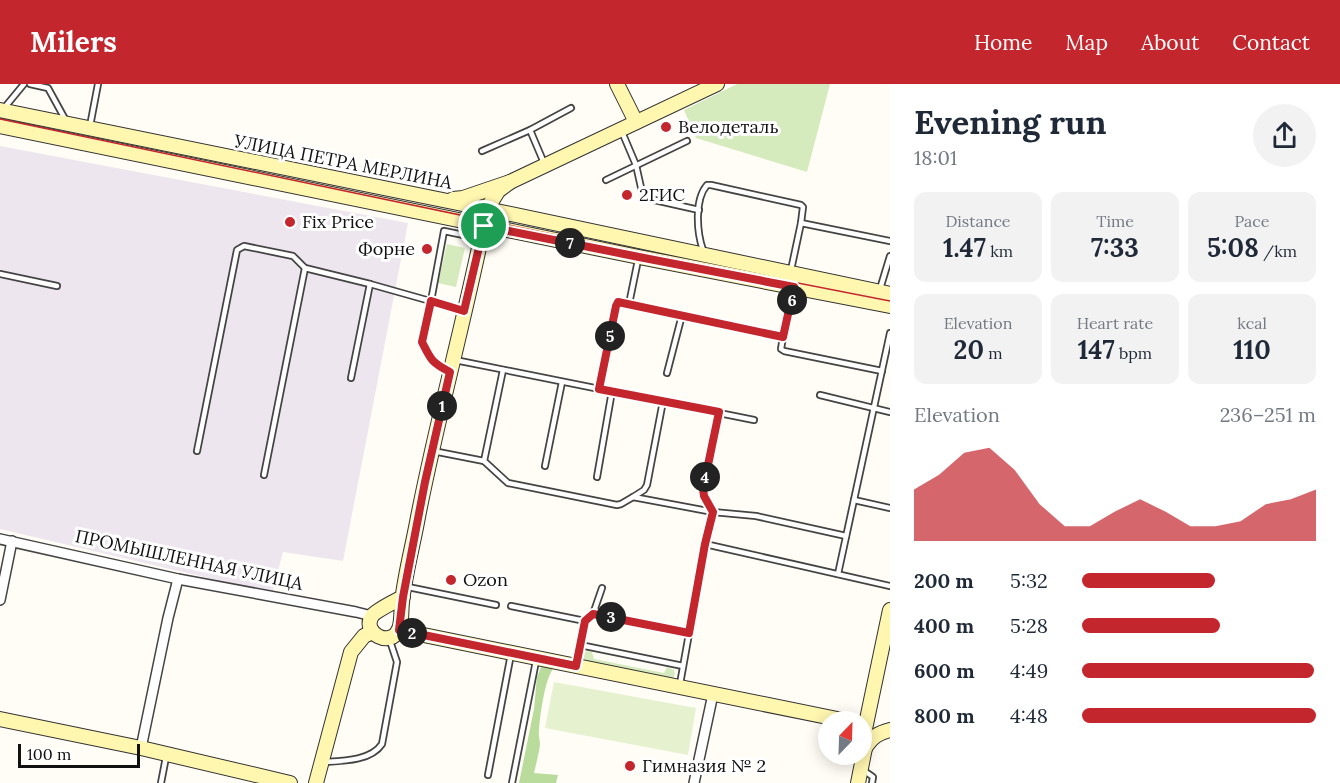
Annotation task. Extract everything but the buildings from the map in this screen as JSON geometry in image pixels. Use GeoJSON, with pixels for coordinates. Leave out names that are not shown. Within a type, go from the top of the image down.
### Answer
{"type":"FeatureCollection","features":[{"type":"Feature","properties":{"kind":"main road"},"geometry":{"type":"LineString","coordinates":[[617,84],[636,122]]}},
{"type":"Feature","properties":{"kind":"main road"},"geometry":{"type":"LineString","coordinates":[[445,201],[463,198],[510,182],[717,84]]}},
{"type":"Feature","properties":{"kind":"main road","name":"УЛИЦА ПЕТРА МЕРЛИНА"},"geometry":{"type":"LineString","coordinates":[[1,110],[89,129],[113,141],[482,232],[639,257],[890,306]]}},
{"type":"Feature","properties":{"kind":"main road","name":"УЛИЦА ПЕТРА МЕРЛИНА"},"geometry":{"type":"LineString","coordinates":[[0,126],[113,141],[445,201],[885,292]]}},
{"type":"Feature","properties":{"kind":"main road"},"geometry":{"type":"LineString","coordinates":[[396,631],[432,451],[487,209],[498,191],[510,182]]}},
{"type":"Feature","properties":{"kind":"main road"},"geometry":{"type":"LineString","coordinates":[[384,609],[404,591]]}},
{"type":"Feature","properties":{"kind":"main road"},"geometry":{"type":"LineString","coordinates":[[316,783],[351,652],[362,632],[371,624],[377,611],[384,609],[395,613],[399,618],[396,631]]}},
{"type":"Feature","properties":{"kind":"main road"},"geometry":{"type":"LineString","coordinates":[[867,711],[890,610]]}},
{"type":"Feature","properties":{"kind":"main road"},"geometry":{"type":"LineString","coordinates":[[371,624],[376,636],[382,639],[396,631],[818,715]]}},
{"type":"Feature","properties":{"kind":"main road"},"geometry":{"type":"LineString","coordinates":[[0,719],[141,748],[290,783]]}},
{"type":"Feature","properties":{"kind":"main road"},"geometry":{"type":"LineString","coordinates":[[872,726],[890,730]]}},
{"type":"Feature","properties":{"kind":"main road"},"geometry":{"type":"LineString","coordinates":[[872,737],[890,730]]}},
{"type":"Feature","properties":{"kind":"main road"},"geometry":{"type":"LineString","coordinates":[[852,783],[857,765]]}},
{"type":"Feature","properties":{"kind":"main road"},"geometry":{"type":"LineString","coordinates":[[858,783],[861,765]]}},
{"type":"Feature","properties":{"kind":"street","name":"ПРОМЫШЛЕННАЯ УЛИЦА"},"geometry":{"type":"LineString","coordinates":[[0,539],[178,579],[356,612],[371,624]]}},
{"type":"Feature","properties":{"kind":"street"},"geometry":{"type":"LineString","coordinates":[[0,600],[12,541]]}},
{"type":"Feature","properties":{"kind":"street"},"geometry":{"type":"LineString","coordinates":[[141,748],[178,579]]}},
{"type":"Feature","properties":{"kind":"street"},"geometry":{"type":"LineString","coordinates":[[694,783],[713,694]]}},
{"type":"Feature","properties":{"kind":"lane"},"geometry":{"type":"LineString","coordinates":[[1,110],[24,84]]}},
{"type":"Feature","properties":{"kind":"lane"},"geometry":{"type":"LineString","coordinates":[[30,84],[48,88],[68,124]]}},
{"type":"Feature","properties":{"kind":"lane"},"geometry":{"type":"LineString","coordinates":[[89,129],[98,84]]}},
{"type":"Feature","properties":{"kind":"lane"},"geometry":{"type":"LineString","coordinates":[[482,151],[530,130],[571,108]]}},
{"type":"Feature","properties":{"kind":"lane"},"geometry":{"type":"LineString","coordinates":[[621,129],[636,165],[642,192],[647,197],[699,210]]}},
{"type":"Feature","properties":{"kind":"lane"},"geometry":{"type":"LineString","coordinates":[[530,130],[545,165]]}},
{"type":"Feature","properties":{"kind":"lane"},"geometry":{"type":"LineString","coordinates":[[606,180],[687,141]]}},
{"type":"Feature","properties":{"kind":"lane"},"geometry":{"type":"LineString","coordinates":[[704,255],[698,232],[699,210],[704,189],[707,185],[711,185],[803,207],[791,273]]}},
{"type":"Feature","properties":{"kind":"lane"},"geometry":{"type":"LineString","coordinates":[[801,224],[890,241]]}},
{"type":"Feature","properties":{"kind":"lane"},"geometry":{"type":"LineString","coordinates":[[482,232],[444,231],[422,342],[437,365],[503,370],[754,420]]}},
{"type":"Feature","properties":{"kind":"lane"},"geometry":{"type":"LineString","coordinates":[[196,451],[237,250],[244,246],[287,254],[298,259],[305,268],[464,311]]}},
{"type":"Feature","properties":{"kind":"lane"},"geometry":{"type":"LineString","coordinates":[[885,292],[890,256]]}},
{"type":"Feature","properties":{"kind":"lane"},"geometry":{"type":"LineString","coordinates":[[629,304],[639,257]]}},
{"type":"Feature","properties":{"kind":"lane"},"geometry":{"type":"LineString","coordinates":[[264,475],[305,268]]}},
{"type":"Feature","properties":{"kind":"lane"},"geometry":{"type":"LineString","coordinates":[[0,274],[57,286]]}},
{"type":"Feature","properties":{"kind":"lane"},"geometry":{"type":"LineString","coordinates":[[351,378],[370,284]]}},
{"type":"Feature","properties":{"kind":"lane"},"geometry":{"type":"LineString","coordinates":[[794,287],[781,346],[784,351],[882,371]]}},
{"type":"Feature","properties":{"kind":"lane"},"geometry":{"type":"LineString","coordinates":[[599,389],[618,302],[783,337]]}},
{"type":"Feature","properties":{"kind":"lane"},"geometry":{"type":"LineString","coordinates":[[667,373],[682,315]]}},
{"type":"Feature","properties":{"kind":"lane"},"geometry":{"type":"LineString","coordinates":[[838,574],[890,333]]}},
{"type":"Feature","properties":{"kind":"lane"},"geometry":{"type":"LineString","coordinates":[[484,461],[503,370]]}},
{"type":"Feature","properties":{"kind":"lane"},"geometry":{"type":"LineString","coordinates":[[545,466],[562,382]]}},
{"type":"Feature","properties":{"kind":"lane"},"geometry":{"type":"LineString","coordinates":[[597,477],[612,391]]}},
{"type":"Feature","properties":{"kind":"lane"},"geometry":{"type":"LineString","coordinates":[[819,395],[890,412]]}},
{"type":"Feature","properties":{"kind":"lane"},"geometry":{"type":"LineString","coordinates":[[432,451],[484,461],[503,480],[514,485],[621,504],[644,490],[647,485],[663,401]]}},
{"type":"Feature","properties":{"kind":"lane"},"geometry":{"type":"LineString","coordinates":[[679,687],[713,512],[704,496],[703,489],[719,412]]}},
{"type":"Feature","properties":{"kind":"lane"},"geometry":{"type":"LineString","coordinates":[[633,496],[713,512],[756,516],[846,536]]}},
{"type":"Feature","properties":{"kind":"lane"},"geometry":{"type":"LineString","coordinates":[[854,500],[890,508]]}},
{"type":"Feature","properties":{"kind":"lane"},"geometry":{"type":"LineString","coordinates":[[705,544],[890,586]]}},
{"type":"Feature","properties":{"kind":"lane"},"geometry":{"type":"LineString","coordinates":[[576,666],[585,621],[593,614],[602,588]]}},
{"type":"Feature","properties":{"kind":"lane"},"geometry":{"type":"LineString","coordinates":[[404,591],[496,605]]}},
{"type":"Feature","properties":{"kind":"lane"},"geometry":{"type":"LineString","coordinates":[[511,606],[585,621]]}},
{"type":"Feature","properties":{"kind":"lane"},"geometry":{"type":"LineString","coordinates":[[593,614],[689,633]]}},
{"type":"Feature","properties":{"kind":"lane"},"geometry":{"type":"LineString","coordinates":[[322,762],[357,759],[375,751],[382,744],[397,662],[396,631]]}},
{"type":"Feature","properties":{"kind":"lane"},"geometry":{"type":"LineString","coordinates":[[580,645],[683,666]]}},
{"type":"Feature","properties":{"kind":"lane"},"geometry":{"type":"LineString","coordinates":[[488,775],[511,654]]}},
{"type":"Feature","properties":{"kind":"lane"},"geometry":{"type":"LineString","coordinates":[[512,783],[536,658]]}},
{"type":"Feature","properties":{"kind":"lane"},"geometry":{"type":"LineString","coordinates":[[160,783],[166,754]]}},
{"type":"Feature","properties":{"kind":"lane"},"geometry":{"type":"LineString","coordinates":[[861,769],[873,777],[872,783]]}},
{"type":"Feature","properties":{"kind":"shaded area"},"geometry":{"type":"Polygon","coordinates":[[[0,146],[408,223],[343,561],[283,552],[272,593],[0,529],[0,146]]]}},
{"type":"Feature","properties":{"kind":"green space"},"geometry":{"type":"Polygon","coordinates":[[[737,84],[830,84],[807,172],[696,138],[684,110],[737,84]]]}},
{"type":"Feature","properties":{"kind":"green space"},"geometry":{"type":"Polygon","coordinates":[[[447,244],[465,248],[456,287],[438,283],[447,244]]]}},
{"type":"Feature","properties":{"kind":"green space"},"geometry":{"type":"Polygon","coordinates":[[[588,651],[592,652],[594,659],[664,673],[667,667],[674,670],[675,674],[672,680],[582,661],[582,655],[588,651]]]}},
{"type":"Feature","properties":{"kind":"green space"},"geometry":{"type":"Polygon","coordinates":[[[542,665],[551,665],[553,669],[543,698],[539,732],[540,748],[534,773],[558,775],[556,783],[519,783],[534,709],[537,677],[542,665]]]}},
{"type":"Feature","properties":{"kind":"green space"},"geometry":{"type":"Polygon","coordinates":[[[554,682],[696,708],[688,755],[545,728],[554,682]]]}},
{"type":"Feature","properties":{"kind":"tram line"},"geometry":{"type":"LineString","coordinates":[[0,119],[604,245],[890,301]]}},
{"type":"Feature","properties":{"kind":"place","name":"Велодеталь"},"geometry":{"type":"Point","coordinates":[666,127]}},
{"type":"Feature","properties":{"kind":"place","name":"2ГИС"},"geometry":{"type":"Point","coordinates":[627,195]}},
{"type":"Feature","properties":{"kind":"place","name":"Fix Price"},"geometry":{"type":"Point","coordinates":[290,222]}},
{"type":"Feature","properties":{"kind":"place","name":"Форне"},"geometry":{"type":"Point","coordinates":[427,249]}},
{"type":"Feature","properties":{"kind":"place","name":"Ozon"},"geometry":{"type":"Point","coordinates":[451,580]}},
{"type":"Feature","properties":{"kind":"place","name":"Гимназия № 2"},"geometry":{"type":"Point","coordinates":[630,766]}},
{"type":"Feature","properties":{"kind":"route"},"geometry":{"type":"LineString","coordinates":[[484,226],[794,287],[783,337],[618,302],[616,306],[599,389],[719,412],[703,489],[704,496],[713,512],[689,633],[593,614],[585,621],[576,666],[399,630],[425,482],[450,372],[432,360],[422,342],[431,301],[464,311],[484,226]]}}]}
